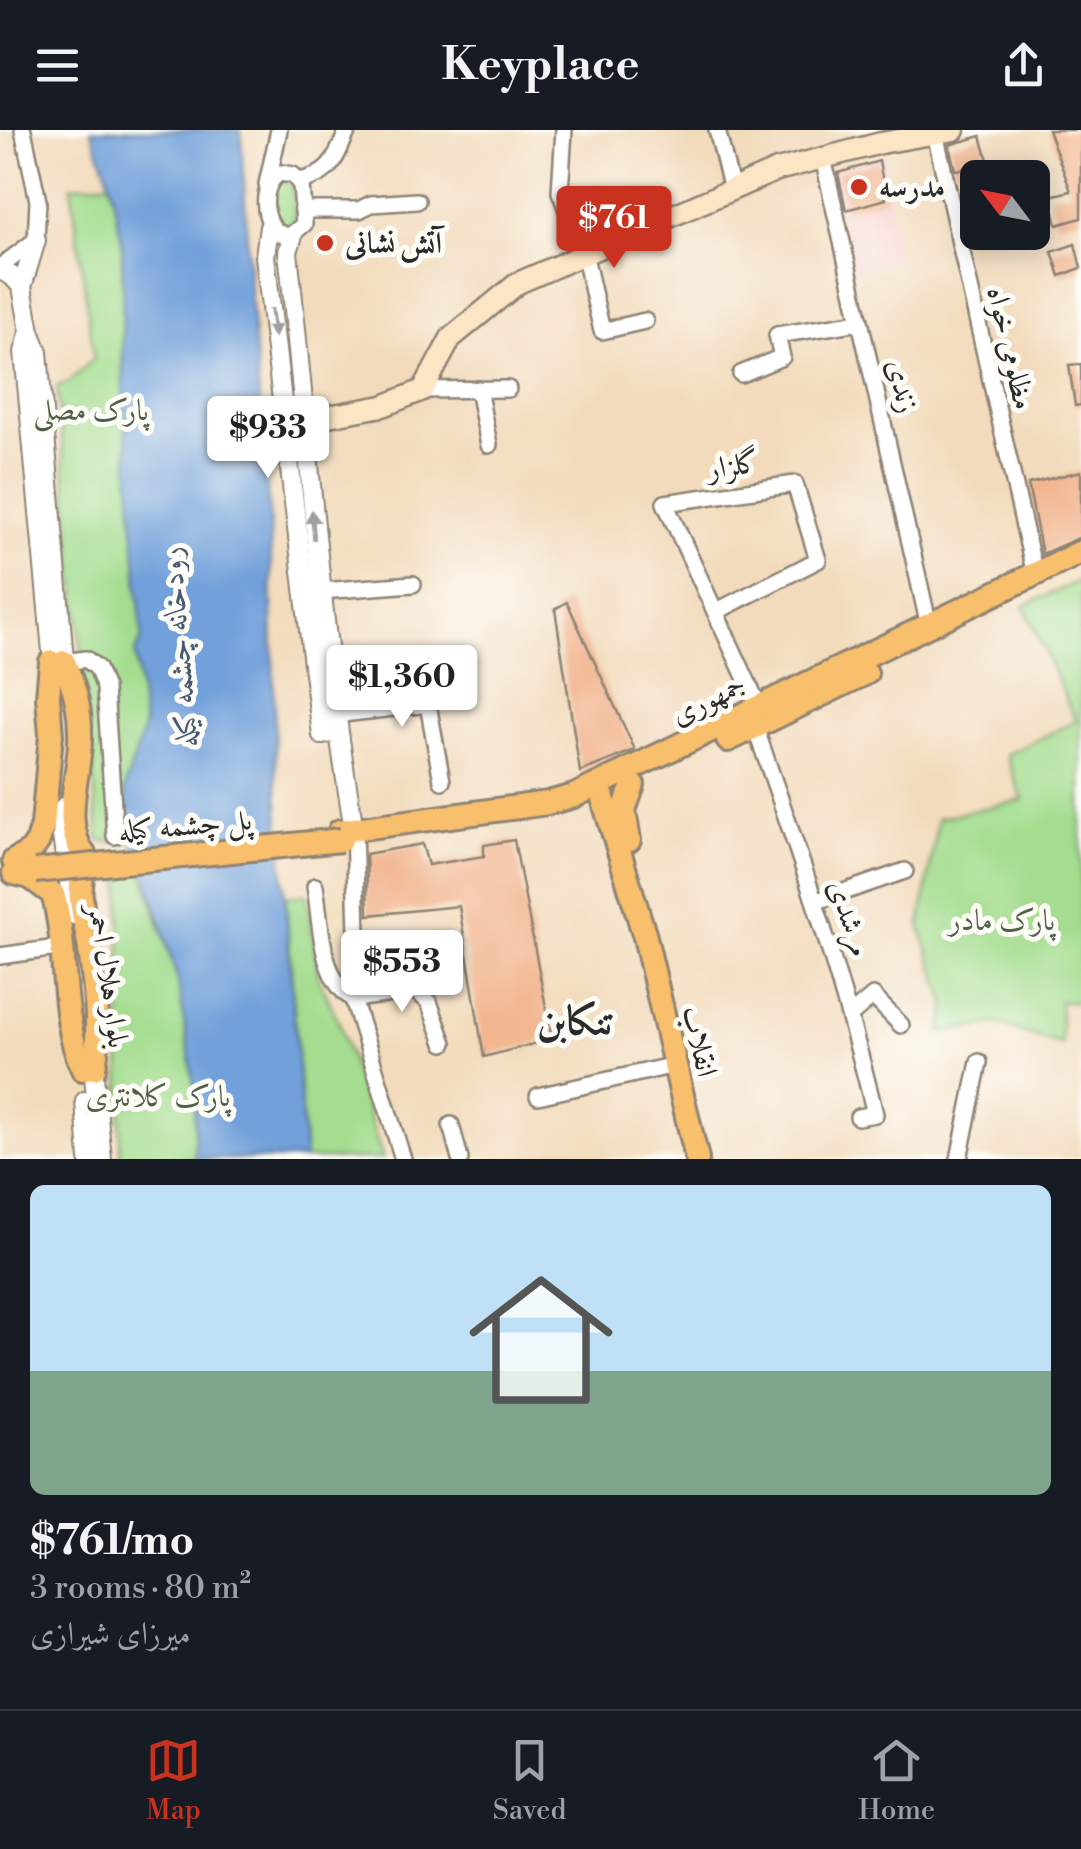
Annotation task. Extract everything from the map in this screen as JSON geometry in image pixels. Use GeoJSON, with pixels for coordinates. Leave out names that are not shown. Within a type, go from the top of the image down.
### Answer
{"type":"FeatureCollection","features":[{"type":"Feature","properties":{"kind":"main road"},"geometry":{"type":"LineString","coordinates":[[306,420],[383,406],[424,390],[451,338],[518,284],[777,170],[881,136],[944,132]]}},
{"type":"Feature","properties":{"kind":"main road","name":"جمهوری"},"geometry":{"type":"LineString","coordinates":[[602,792],[633,785],[929,626],[1081,552]]}},
{"type":"Feature","properties":{"kind":"main road","name":"جمهوری"},"geometry":{"type":"LineString","coordinates":[[347,835],[546,815],[1081,570]]}},
{"type":"Feature","properties":{"kind":"main road"},"geometry":{"type":"LineString","coordinates":[[58,662],[78,694],[80,742],[74,841],[39,865],[30,877],[52,894],[64,948],[73,1048],[88,1069]]}},
{"type":"Feature","properties":{"kind":"main road"},"geometry":{"type":"LineString","coordinates":[[58,662],[48,697],[50,735],[43,825],[31,850],[39,865],[78,885],[90,950],[99,1042],[88,1069]]}},
{"type":"Feature","properties":{"kind":"main road","name":"انقلاب"},"geometry":{"type":"LineString","coordinates":[[633,785],[624,810],[645,937]]}},
{"type":"Feature","properties":{"kind":"main road","name":"انقلاب"},"geometry":{"type":"LineString","coordinates":[[602,792],[645,937],[698,1159]]}},
{"type":"Feature","properties":{"kind":"main road","name":"پل چشمه کیله"},"geometry":{"type":"LineString","coordinates":[[39,865],[347,835]]}},
{"type":"Feature","properties":{"kind":"street"},"geometry":{"type":"LineString","coordinates":[[23,130],[38,201],[36,240],[22,287],[30,332],[24,352],[44,494],[58,662],[86,659],[97,668],[106,688],[115,836]]}},
{"type":"Feature","properties":{"kind":"street"},"geometry":{"type":"LineString","coordinates":[[279,130],[267,184],[266,256],[347,835],[358,967],[353,999],[403,1159]]}},
{"type":"Feature","properties":{"kind":"street"},"geometry":{"type":"LineString","coordinates":[[298,181],[320,176],[331,166],[348,130]]}},
{"type":"Feature","properties":{"kind":"street"},"geometry":{"type":"LineString","coordinates":[[564,130],[560,192],[585,256],[602,330],[645,321]]}},
{"type":"Feature","properties":{"kind":"street"},"geometry":{"type":"LineString","coordinates":[[717,130],[732,190]]}},
{"type":"Feature","properties":{"kind":"street","name":"مظلومی خواه"},"geometry":{"type":"LineString","coordinates":[[944,132],[1035,575]]}},
{"type":"Feature","properties":{"kind":"street","name":"زندی"},"geometry":{"type":"LineString","coordinates":[[823,158],[929,626]]}},
{"type":"Feature","properties":{"kind":"street"},"geometry":{"type":"LineString","coordinates":[[267,184],[280,173],[292,175],[298,181],[304,224],[294,234],[288,252],[322,591],[331,728]]}},
{"type":"Feature","properties":{"kind":"street"},"geometry":{"type":"LineString","coordinates":[[302,210],[359,210],[371,204],[417,201]]}},
{"type":"Feature","properties":{"kind":"street"},"geometry":{"type":"LineString","coordinates":[[269,226],[280,236],[294,234]]}},
{"type":"Feature","properties":{"kind":"street"},"geometry":{"type":"LineString","coordinates":[[22,287],[0,268],[36,240]]}},
{"type":"Feature","properties":{"kind":"street"},"geometry":{"type":"LineString","coordinates":[[741,374],[782,356],[778,335],[860,322]]}},
{"type":"Feature","properties":{"kind":"street"},"geometry":{"type":"LineString","coordinates":[[478,389],[489,445]]}},
{"type":"Feature","properties":{"kind":"street"},"geometry":{"type":"LineString","coordinates":[[424,390],[508,389]]}},
{"type":"Feature","properties":{"kind":"street","name":"گلزار"},"geometry":{"type":"LineString","coordinates":[[717,611],[818,560],[795,484],[665,504],[717,611],[757,717]]}},
{"type":"Feature","properties":{"kind":"street"},"geometry":{"type":"LineString","coordinates":[[322,591],[413,584]]}},
{"type":"Feature","properties":{"kind":"street"},"geometry":{"type":"LineString","coordinates":[[331,728],[428,704],[442,781]]}},
{"type":"Feature","properties":{"kind":"street","name":"مرشدی"},"geometry":{"type":"LineString","coordinates":[[757,717],[851,1014],[874,1114],[858,1117]]}},
{"type":"Feature","properties":{"kind":"street"},"geometry":{"type":"LineString","coordinates":[[816,901],[906,871]]}},
{"type":"Feature","properties":{"kind":"street"},"geometry":{"type":"LineString","coordinates":[[315,886],[330,974],[340,991],[353,999],[416,991],[430,1002],[444,1043]]}},
{"type":"Feature","properties":{"kind":"street"},"geometry":{"type":"LineString","coordinates":[[0,956],[64,948]]}},
{"type":"Feature","properties":{"kind":"street"},"geometry":{"type":"LineString","coordinates":[[851,1014],[874,996],[901,1025]]}},
{"type":"Feature","properties":{"kind":"street"},"geometry":{"type":"LineString","coordinates":[[959,1159],[980,1062]]}},
{"type":"Feature","properties":{"kind":"street"},"geometry":{"type":"LineString","coordinates":[[538,1096],[675,1065]]}},
{"type":"Feature","properties":{"kind":"street","name":"بلوار هلال احمر"},"geometry":{"type":"LineString","coordinates":[[88,1069],[89,1159]]}},
{"type":"Feature","properties":{"kind":"street","name":"بلوار هلال احمر"},"geometry":{"type":"LineString","coordinates":[[88,1069],[102,1159]]}},
{"type":"Feature","properties":{"kind":"street"},"geometry":{"type":"LineString","coordinates":[[451,1125],[460,1159]]}},
{"type":"Feature","properties":{"kind":"shaded area"},"geometry":{"type":"Polygon","coordinates":[[[885,155],[897,258],[851,271],[830,170],[885,155]]]}},
{"type":"Feature","properties":{"kind":"green space"},"geometry":{"type":"Polygon","coordinates":[[[279,179],[292,185],[295,219],[288,229],[276,222],[272,189],[279,179]]]}},
{"type":"Feature","properties":{"kind":"green space","name":"پارک مصلی"},"geometry":{"type":"Polygon","coordinates":[[[110,182],[122,242],[123,389],[142,638],[135,653],[144,726],[124,791],[132,841],[99,841],[57,386],[69,382],[94,358],[71,186],[110,182]]]}},
{"type":"Feature","properties":{"kind":"green space","name":"پارک مادر"},"geometry":{"type":"Polygon","coordinates":[[[1081,580],[1081,1003],[1060,1001],[1062,1045],[998,1024],[941,1032],[947,1005],[920,927],[938,818],[1023,800],[1006,755],[1076,721],[1024,606],[1081,580]]]}},
{"type":"Feature","properties":{"kind":"green space","name":"پارک کلانتری"},"geometry":{"type":"Polygon","coordinates":[[[140,864],[178,981],[195,1092],[194,1159],[120,1159],[121,870],[140,864]]]}},
{"type":"Feature","properties":{"kind":"green space"},"geometry":{"type":"Polygon","coordinates":[[[307,894],[319,979],[339,1023],[383,1159],[305,1159],[286,897],[307,894]]]}},
{"type":"Feature","properties":{"kind":"water","name":"رودخانه چشمه کیله"},"geometry":{"type":"Polygon","coordinates":[[[91,130],[241,130],[270,521],[276,777],[305,1159],[194,1159],[195,1092],[178,981],[146,873],[132,841],[124,791],[144,726],[135,653],[142,638],[123,389],[122,242],[110,182],[91,130]]]}},
{"type":"Feature","properties":{"kind":"building"},"geometry":{"type":"Polygon","coordinates":[[[1048,130],[1081,130],[1081,218],[1057,225],[1050,196],[1071,191],[1048,130]]]}},
{"type":"Feature","properties":{"kind":"building"},"geometry":{"type":"Polygon","coordinates":[[[981,136],[988,160],[960,160],[960,169],[955,170],[949,145],[981,136]]]}},
{"type":"Feature","properties":{"kind":"building","name":"مدرسه"},"geometry":{"type":"Polygon","coordinates":[[[879,161],[886,199],[846,210],[838,173],[879,161]]]}},
{"type":"Feature","properties":{"kind":"building"},"geometry":{"type":"Polygon","coordinates":[[[1075,244],[1081,268],[1060,276],[1052,252],[1075,244]]]}},
{"type":"Feature","properties":{"kind":"building"},"geometry":{"type":"Polygon","coordinates":[[[1081,364],[1081,405],[1075,406],[1069,365],[1081,364]]]}},
{"type":"Feature","properties":{"kind":"building"},"geometry":{"type":"Polygon","coordinates":[[[1081,471],[1081,537],[1042,554],[1028,484],[1081,471]]]}},
{"type":"Feature","properties":{"kind":"building"},"geometry":{"type":"Polygon","coordinates":[[[567,602],[635,750],[580,772],[555,609],[567,602]]]}},
{"type":"Feature","properties":{"kind":"building"},"geometry":{"type":"Polygon","coordinates":[[[514,840],[552,1039],[484,1057],[459,906],[368,915],[366,854],[422,844],[428,865],[484,856],[484,845],[514,840]]]}},
{"type":"Feature","properties":{"kind":"place","name":"مدرسه"},"geometry":{"type":"Point","coordinates":[859,187]}},
{"type":"Feature","properties":{"kind":"place","name":"آتش نشانی"},"geometry":{"type":"Point","coordinates":[325,243]}},
{"type":"Feature","properties":{"kind":"district","name":"تنکابن"},"geometry":{"type":"Point","coordinates":[576,1020]}}]}
